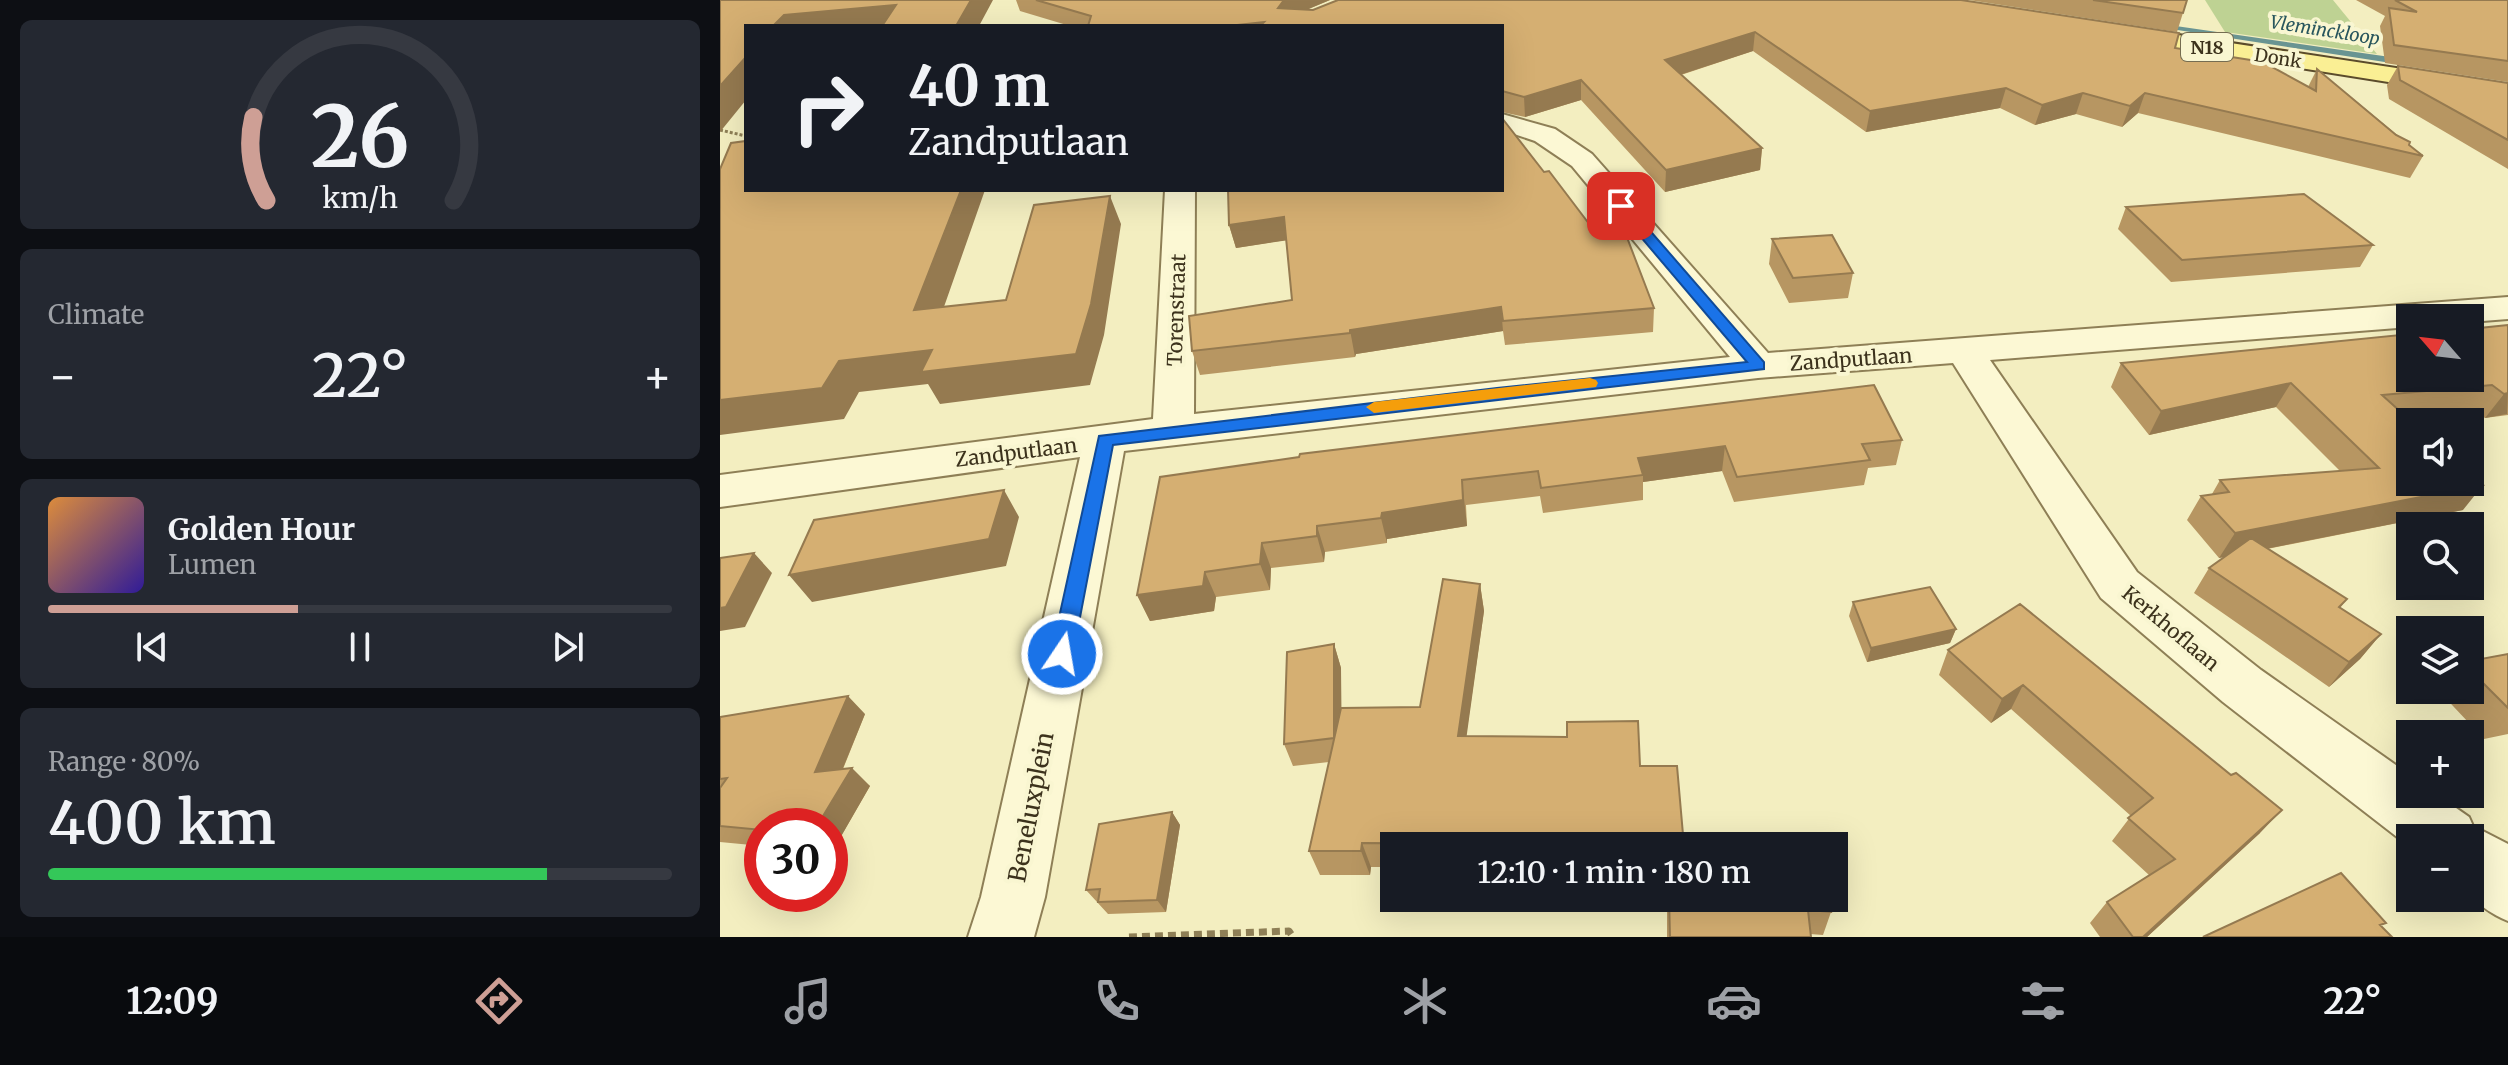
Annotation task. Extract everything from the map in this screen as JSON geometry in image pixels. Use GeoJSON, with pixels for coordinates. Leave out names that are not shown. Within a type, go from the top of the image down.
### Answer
{"type":"FeatureCollection","features":[{"type":"Feature","properties":{"kind":"main road","name":"Donk"},"geometry":{"type":"LineString","coordinates":[[2093,29],[2508,93]]}},
{"type":"Feature","properties":{"kind":"street"},"geometry":{"type":"LineString","coordinates":[[1504,122],[1554,137],[1582,160],[1758,366]]}},
{"type":"Feature","properties":{"kind":"street","name":"Torenstraat"},"geometry":{"type":"LineString","coordinates":[[1173,430],[1180,192]]}},
{"type":"Feature","properties":{"kind":"street","name":"Zandputlaan"},"geometry":{"type":"LineString","coordinates":[[720,491],[1173,430],[1758,366],[2508,308]]}},
{"type":"Feature","properties":{"kind":"street","name":"Kerkhoflaan"},"geometry":{"type":"LineString","coordinates":[[1965,351],[2119,585],[2242,686],[2485,865]]}},
{"type":"Feature","properties":{"kind":"street","name":"Beneluxplein"},"geometry":{"type":"LineString","coordinates":[[1001,937],[1013,897],[1105,440]]}},
{"type":"Feature","properties":{"kind":"path"},"geometry":{"type":"LineString","coordinates":[[720,130],[744,136]]}},
{"type":"Feature","properties":{"kind":"path"},"geometry":{"type":"LineString","coordinates":[[1129,937],[1289,931],[1293,937]]}},
{"type":"Feature","properties":{"kind":"green space"},"geometry":{"type":"Polygon","coordinates":[[[2205,0],[2333,0],[2377,54],[2225,32],[2205,0]]]}},
{"type":"Feature","properties":{"kind":"building"},"geometry":{"type":"Polygon","coordinates":[[[720,0],[971,0],[957,24],[883,24],[896,5],[784,15],[775,24],[744,24],[744,59],[720,86],[720,0]]]}},
{"type":"Feature","properties":{"kind":"building"},"geometry":{"type":"Polygon","coordinates":[[[1036,0],[1284,0],[1278,8],[1313,10],[1338,0],[1961,0],[2179,33],[2175,48],[2263,62],[2316,91],[2317,69],[2396,135],[2410,142],[2409,145],[2423,156],[2145,93],[2130,106],[2083,93],[2042,105],[2006,88],[1870,111],[1755,32],[1665,60],[1762,148],[1666,170],[1581,80],[1524,97],[1504,92],[1504,24],[1089,24],[1091,16],[1036,0]]]}},
{"type":"Feature","properties":{"kind":"building"},"geometry":{"type":"Polygon","coordinates":[[[2093,0],[2187,0],[2183,13],[2093,0]]]}},
{"type":"Feature","properties":{"kind":"building"},"geometry":{"type":"Polygon","coordinates":[[[2395,0],[2508,0],[2508,61],[2394,45],[2389,8],[2417,12],[2395,0]]]}},
{"type":"Feature","properties":{"kind":"building"},"geometry":{"type":"Polygon","coordinates":[[[2398,66],[2508,83],[2508,140],[2400,80],[2398,66]]]}},
{"type":"Feature","properties":{"kind":"building"},"geometry":{"type":"Polygon","coordinates":[[[1504,121],[1544,172],[1549,171],[1593,229],[1623,227],[1654,308],[1503,321],[1501,307],[1350,330],[1350,333],[1192,351],[1189,316],[1292,300],[1284,217],[1229,225],[1228,192],[1504,192],[1504,121]]]}},
{"type":"Feature","properties":{"kind":"building"},"geometry":{"type":"Polygon","coordinates":[[[744,141],[744,192],[960,192],[914,310],[1006,300],[1034,205],[1110,196],[1091,304],[1076,354],[921,372],[932,350],[839,361],[822,388],[720,400],[720,169],[731,143],[744,141]]]}},
{"type":"Feature","properties":{"kind":"building"},"geometry":{"type":"Polygon","coordinates":[[[2304,194],[2373,245],[2182,260],[2126,207],[2304,194]]]}},
{"type":"Feature","properties":{"kind":"building"},"geometry":{"type":"Polygon","coordinates":[[[1832,235],[1853,273],[1793,278],[1772,239],[1832,235]]]}},
{"type":"Feature","properties":{"kind":"building"},"geometry":{"type":"Polygon","coordinates":[[[2508,325],[2508,393],[2504,394],[2492,385],[2484,386],[2484,328],[2508,325]]]}},
{"type":"Feature","properties":{"kind":"building"},"geometry":{"type":"Polygon","coordinates":[[[2396,335],[2396,392],[2415,392],[2382,395],[2396,408],[2396,496],[2426,496],[2235,533],[2201,496],[2229,492],[2220,480],[2379,468],[2291,383],[2161,411],[2121,363],[2396,335]]]}},
{"type":"Feature","properties":{"kind":"building"},"geometry":{"type":"Polygon","coordinates":[[[1874,385],[1902,440],[1862,444],[1870,460],[1737,477],[1725,446],[1638,458],[1643,475],[1541,488],[1538,471],[1462,480],[1463,500],[1382,513],[1381,518],[1317,526],[1317,536],[1262,543],[1260,564],[1205,572],[1203,586],[1137,595],[1160,477],[1299,457],[1300,454],[1874,385]]]}},
{"type":"Feature","properties":{"kind":"building"},"geometry":{"type":"Polygon","coordinates":[[[1004,490],[989,539],[789,575],[814,520],[1004,490]]]}},
{"type":"Feature","properties":{"kind":"building"},"geometry":{"type":"Polygon","coordinates":[[[2251,538],[2347,599],[2339,607],[2381,634],[2349,662],[2209,568],[2251,538]]]}},
{"type":"Feature","properties":{"kind":"building"},"geometry":{"type":"Polygon","coordinates":[[[754,553],[726,607],[720,608],[720,558],[754,553]]]}},
{"type":"Feature","properties":{"kind":"building"},"geometry":{"type":"Polygon","coordinates":[[[1443,579],[1480,584],[1458,736],[1567,737],[1567,722],[1638,721],[1640,766],[1677,766],[1683,832],[1380,832],[1380,843],[1362,843],[1361,851],[1309,851],[1341,708],[1420,707],[1443,579]]]}},
{"type":"Feature","properties":{"kind":"building"},"geometry":{"type":"Polygon","coordinates":[[[1930,587],[1956,629],[1871,648],[1853,602],[1930,587]]]}},
{"type":"Feature","properties":{"kind":"building"},"geometry":{"type":"Polygon","coordinates":[[[2020,604],[2231,775],[2236,773],[2282,810],[2143,937],[2133,937],[2107,902],[2175,859],[2128,818],[2153,798],[2023,685],[2002,699],[1948,650],[2020,604]]]}},
{"type":"Feature","properties":{"kind":"building"},"geometry":{"type":"Polygon","coordinates":[[[1334,644],[1334,738],[1284,744],[1287,652],[1334,644]]]}},
{"type":"Feature","properties":{"kind":"building"},"geometry":{"type":"Polygon","coordinates":[[[2508,654],[2508,708],[2484,684],[2484,658],[2508,654]]]}},
{"type":"Feature","properties":{"kind":"building"},"geometry":{"type":"Polygon","coordinates":[[[848,696],[815,772],[852,768],[828,808],[744,808],[744,828],[720,826],[720,788],[727,778],[720,779],[720,717],[848,696]]]}},
{"type":"Feature","properties":{"kind":"building"},"geometry":{"type":"Polygon","coordinates":[[[1172,812],[1157,900],[1098,902],[1100,889],[1086,890],[1099,824],[1172,812]]]}},
{"type":"Feature","properties":{"kind":"building"},"geometry":{"type":"Polygon","coordinates":[[[2341,873],[2386,923],[2380,925],[2392,937],[2203,937],[2341,873]]]}},
{"type":"Feature","properties":{"kind":"building"},"geometry":{"type":"Polygon","coordinates":[[[1669,912],[1808,912],[1811,937],[1670,937],[1669,912]]]}},
{"type":"Feature","properties":{"kind":"waterway","name":"Vleminckloop"},"geometry":{"type":"LineString","coordinates":[[2158,25],[2404,62]]}},
{"type":"Feature","properties":{"kind":"slow traffic"},"geometry":{"type":"LineString","coordinates":[[1374,407],[1590,383]]}},
{"type":"Feature","properties":{"kind":"route"},"geometry":{"type":"LineString","coordinates":[[1062,654],[1105,440],[1497,393],[1758,366],[1621,206]]}}]}
